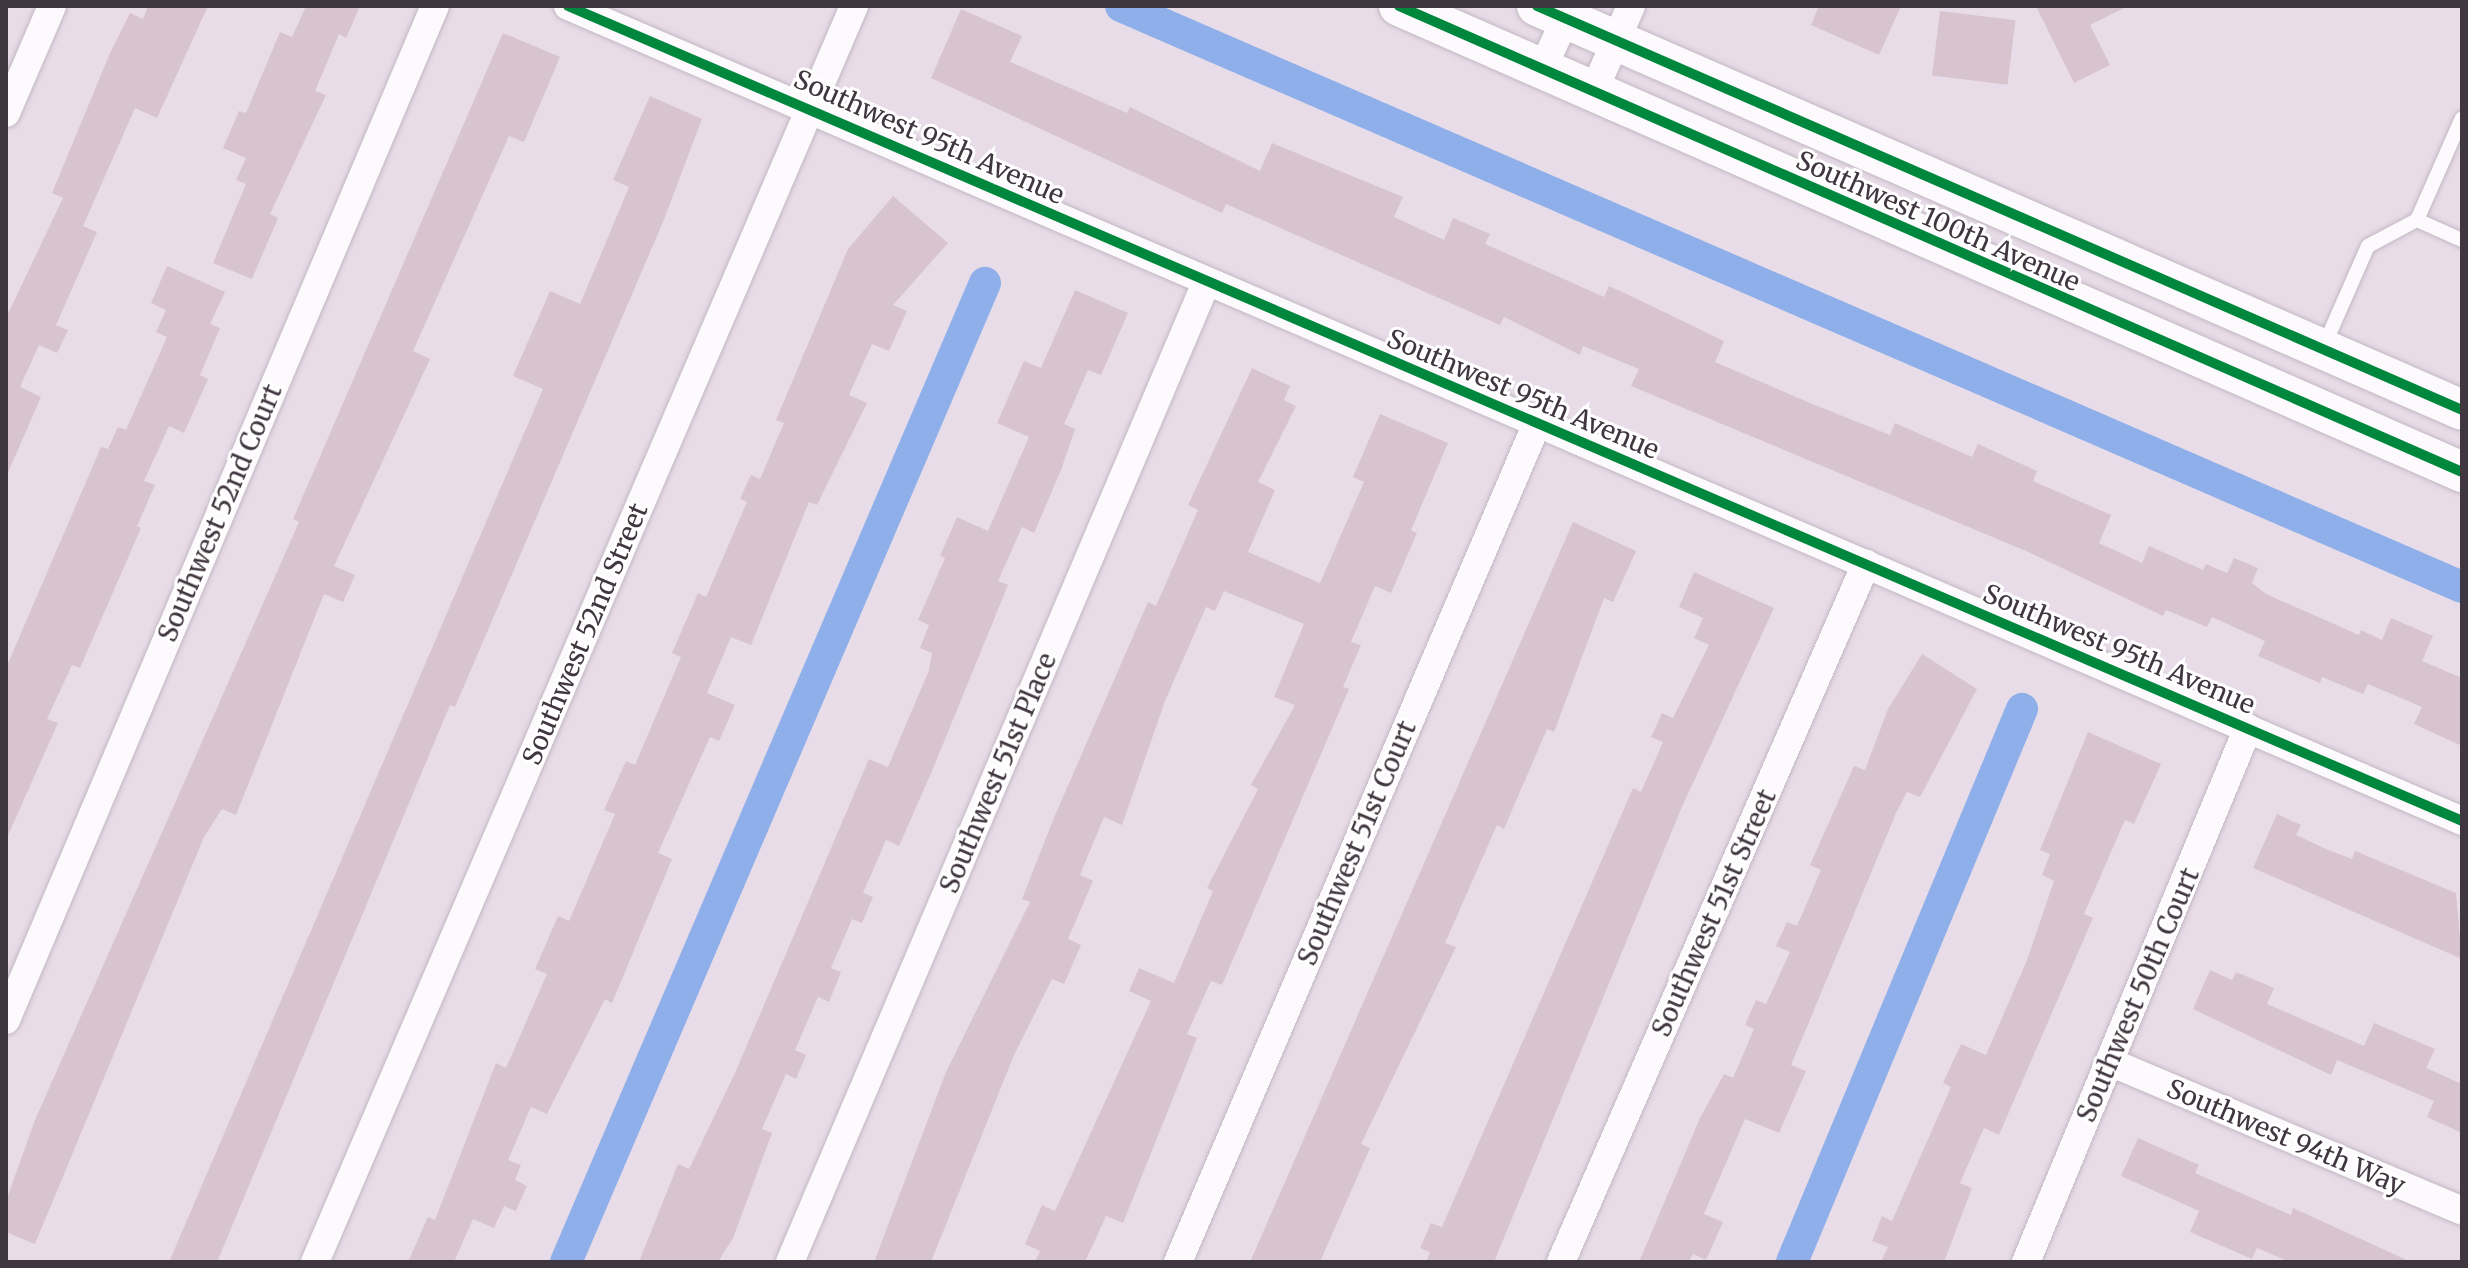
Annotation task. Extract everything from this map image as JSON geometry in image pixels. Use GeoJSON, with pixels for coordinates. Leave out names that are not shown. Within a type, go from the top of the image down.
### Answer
{"type":"FeatureCollection","features":[{"type":"Feature","properties":{"kind":"main road","name":"Southwest 100th Avenue"},"geometry":{"type":"LineString","coordinates":[[1399,6],[2462,472]]}},
{"type":"Feature","properties":{"kind":"main road","name":"Southwest 100th Avenue"},"geometry":{"type":"LineString","coordinates":[[1558,10],[1623,24],[2322,350],[2462,410]]}},
{"type":"Feature","properties":{"kind":"street"},"geometry":{"type":"LineString","coordinates":[[6,113],[52,6]]}},
{"type":"Feature","properties":{"kind":"street","name":"Southwest 52nd Court"},"geometry":{"type":"LineString","coordinates":[[6,1020],[435,6]]}},
{"type":"Feature","properties":{"kind":"street","name":"Southwest 95th Avenue"},"geometry":{"type":"LineString","coordinates":[[568,6],[2462,821]]}},
{"type":"Feature","properties":{"kind":"street","name":"Southwest 52nd Street"},"geometry":{"type":"LineString","coordinates":[[315,1262],[854,6]]}},
{"type":"Feature","properties":{"kind":"street"},"geometry":{"type":"LineString","coordinates":[[1542,70],[1558,10]]}},
{"type":"Feature","properties":{"kind":"street"},"geometry":{"type":"LineString","coordinates":[[1593,93],[1623,24]]}},
{"type":"Feature","properties":{"kind":"street","name":"Southwest 51st Place"},"geometry":{"type":"LineString","coordinates":[[790,1262],[1206,283]]}},
{"type":"Feature","properties":{"kind":"street","name":"Southwest 51st Court"},"geometry":{"type":"LineString","coordinates":[[1178,1262],[1537,423]]}},
{"type":"Feature","properties":{"kind":"street","name":"Southwest 51st Street"},"geometry":{"type":"LineString","coordinates":[[1561,1262],[1866,564]]}},
{"type":"Feature","properties":{"kind":"street","name":"Southwest 50th Court"},"geometry":{"type":"LineString","coordinates":[[2026,1262],[2248,728]]}},
{"type":"Feature","properties":{"kind":"street","name":"Southwest 94th Way"},"geometry":{"type":"LineString","coordinates":[[2110,1062],[2462,1211]]}},
{"type":"Feature","properties":{"kind":"lane"},"geometry":{"type":"LineString","coordinates":[[2322,350],[2368,246],[2417,220],[2462,118]]}},
{"type":"Feature","properties":{"kind":"lane"},"geometry":{"type":"LineString","coordinates":[[2417,220],[2462,240]]}},
{"type":"Feature","properties":{"kind":"building"},"geometry":{"type":"Polygon","coordinates":[[[148,6],[208,6],[157,118],[135,108],[83,226],[97,232],[56,325],[68,330],[57,353],[39,345],[20,387],[41,397],[6,477],[6,318],[63,198],[52,193],[110,53],[130,13],[143,19],[148,6]]]}},
{"type":"Feature","properties":{"kind":"building"},"geometry":{"type":"Polygon","coordinates":[[[306,6],[360,6],[346,38],[339,34],[315,91],[326,95],[270,214],[278,218],[252,279],[213,263],[246,184],[236,180],[246,158],[223,148],[239,111],[246,113],[280,32],[292,37],[306,6]]]}},
{"type":"Feature","properties":{"kind":"building"},"geometry":{"type":"Polygon","coordinates":[[[1819,6],[1901,6],[1879,55],[1811,25],[1819,6]]]}},
{"type":"Feature","properties":{"kind":"building"},"geometry":{"type":"Polygon","coordinates":[[[2036,6],[2128,6],[2090,25],[2110,65],[2074,83],[2036,6]]]}},
{"type":"Feature","properties":{"kind":"building"},"geometry":{"type":"Polygon","coordinates":[[[961,9],[1022,36],[1010,62],[1127,113],[1130,107],[1260,171],[1272,143],[1403,197],[1394,217],[1444,240],[1453,218],[1490,234],[1485,244],[1604,297],[1609,286],[1633,297],[1724,341],[1715,362],[1810,403],[1890,435],[1895,423],[1972,457],[1978,444],[2037,471],[2033,481],[2111,515],[2099,543],[2142,563],[2149,546],[2203,570],[2206,564],[2227,573],[2234,558],[2258,568],[2252,583],[2266,594],[2359,635],[2361,630],[2382,640],[2391,618],[2433,636],[2422,661],[2462,678],[2462,746],[2414,724],[2422,707],[2368,684],[2363,694],[2322,677],[2320,683],[2258,656],[2265,641],[2212,617],[2207,627],[2166,610],[2163,616],[2026,551],[1631,386],[1639,369],[1583,346],[1580,355],[1504,317],[1500,325],[1226,204],[1222,213],[931,78],[961,9]]]}},
{"type":"Feature","properties":{"kind":"building"},"geometry":{"type":"Polygon","coordinates":[[[1940,11],[2015,20],[2008,85],[1932,76],[1940,11]]]}},
{"type":"Feature","properties":{"kind":"building"},"geometry":{"type":"Polygon","coordinates":[[[503,33],[560,57],[524,142],[509,136],[413,351],[430,359],[334,566],[355,575],[343,602],[324,594],[236,815],[222,809],[204,837],[35,1244],[6,1232],[6,1201],[35,1120],[299,522],[293,519],[503,33]]]}},
{"type":"Feature","properties":{"kind":"building"},"geometry":{"type":"Polygon","coordinates":[[[650,96],[702,119],[663,222],[455,707],[450,705],[217,1262],[169,1262],[543,389],[513,376],[550,291],[580,304],[629,187],[613,180],[650,96]]]}},
{"type":"Feature","properties":{"kind":"building"},"geometry":{"type":"Polygon","coordinates":[[[893,196],[948,243],[893,305],[907,311],[889,351],[872,344],[849,395],[867,403],[817,505],[809,502],[751,645],[731,637],[707,693],[735,705],[719,741],[710,737],[658,853],[672,859],[612,1003],[605,999],[547,1114],[531,1107],[508,1160],[521,1165],[515,1180],[527,1186],[516,1211],[504,1206],[494,1228],[473,1219],[454,1262],[408,1262],[428,1217],[435,1220],[496,1063],[506,1068],[547,974],[535,969],[558,916],[569,921],[615,814],[604,810],[626,761],[635,765],[681,657],[672,653],[698,593],[706,597],[747,502],[740,499],[751,475],[760,479],[784,423],[776,420],[848,249],[893,196]]]}},
{"type":"Feature","properties":{"kind":"building"},"geometry":{"type":"Polygon","coordinates":[[[167,266],[225,292],[210,324],[220,328],[200,375],[208,379],[184,433],[169,426],[144,481],[155,485],[137,526],[141,528],[80,668],[72,665],[47,719],[58,723],[6,840],[6,668],[101,447],[108,449],[118,427],[126,430],[167,337],[156,332],[166,310],[151,303],[167,266]]]}},
{"type":"Feature","properties":{"kind":"building"},"geometry":{"type":"Polygon","coordinates":[[[1075,290],[1128,313],[1101,375],[1088,370],[1064,424],[1075,429],[1061,470],[1034,533],[1022,527],[998,581],[1008,585],[932,771],[899,846],[886,840],[863,893],[873,897],[862,923],[852,919],[831,968],[841,972],[829,1002],[818,997],[795,1050],[806,1055],[796,1079],[786,1074],[762,1129],[772,1133],[733,1238],[718,1262],[639,1262],[678,1164],[689,1169],[735,1073],[869,759],[888,767],[929,670],[932,653],[920,648],[929,625],[918,620],[945,558],[940,556],[957,517],[988,531],[1029,437],[997,423],[1024,361],[1041,368],[1075,290]]]}},
{"type":"Feature","properties":{"kind":"building"},"geometry":{"type":"Polygon","coordinates":[[[1252,368],[1290,386],[1284,400],[1296,406],[1258,482],[1275,490],[1248,552],[1320,583],[1364,482],[1353,477],[1380,414],[1448,443],[1411,530],[1417,533],[1391,593],[1375,586],[1351,642],[1361,645],[1343,687],[1349,689],[1222,985],[1211,981],[1187,1034],[1197,1038],[1123,1223],[1106,1216],[1085,1262],[1035,1262],[1040,1251],[1025,1244],[1042,1205],[1055,1211],[1151,1001],[1129,991],[1139,968],[1174,983],[1213,891],[1207,888],[1258,789],[1251,785],[1295,705],[1274,697],[1304,624],[1224,591],[1215,611],[1206,607],[1165,701],[1122,825],[1104,817],[1080,875],[1093,881],[1068,939],[1081,945],[1064,984],[1052,979],[1014,1055],[931,1262],[874,1262],[946,1072],[1030,902],[1022,899],[1053,820],[1148,602],[1156,606],[1198,510],[1188,505],[1252,368]]]}},
{"type":"Feature","properties":{"kind":"building"},"geometry":{"type":"Polygon","coordinates":[[[1573,522],[1636,551],[1613,602],[1604,598],[1554,732],[1547,729],[1504,829],[1497,825],[1445,943],[1456,947],[1361,1144],[1370,1148],[1320,1262],[1250,1262],[1573,522]]]}},
{"type":"Feature","properties":{"kind":"building"},"geometry":{"type":"Polygon","coordinates":[[[1694,572],[1774,608],[1681,809],[1494,1262],[1426,1262],[1430,1252],[1420,1248],[1431,1223],[1442,1227],[1633,788],[1641,792],[1663,742],[1651,737],[1662,713],[1673,718],[1709,645],[1694,638],[1703,618],[1679,607],[1694,572]]]}},
{"type":"Feature","properties":{"kind":"building"},"geometry":{"type":"Polygon","coordinates":[[[1922,654],[1977,689],[1920,797],[1907,792],[1896,813],[1791,1065],[1806,1071],[1779,1133],[1745,1119],[1704,1214],[1723,1222],[1706,1260],[1693,1254],[1689,1262],[1639,1262],[1700,1118],[1724,1074],[1733,1078],[1754,1029],[1745,1025],[1756,1000],[1766,1004],[1790,952],[1776,946],[1787,922],[1797,926],[1821,870],[1810,865],[1854,766],[1865,770],[1888,709],[1922,654]]]}},
{"type":"Feature","properties":{"kind":"building"},"geometry":{"type":"Polygon","coordinates":[[[2088,732],[2161,764],[2134,824],[2125,820],[2084,914],[2093,918],[1999,1135],[1984,1128],[1960,1183],[1972,1188],[1944,1262],[1881,1262],[1888,1247],[1872,1241],[1882,1216],[1892,1221],[1951,1087],[1943,1083],[1961,1044],[1986,1055],[2027,960],[2054,881],[2042,875],[2050,854],[2040,850],[2088,732]]]}},
{"type":"Feature","properties":{"kind":"building"},"geometry":{"type":"Polygon","coordinates":[[[2277,814],[2301,825],[2296,835],[2326,849],[2352,859],[2355,851],[2456,893],[2462,959],[2253,868],[2277,814]]]}},
{"type":"Feature","properties":{"kind":"building"},"geometry":{"type":"Polygon","coordinates":[[[2210,970],[2232,980],[2236,972],[2274,988],[2267,1004],[2364,1046],[2374,1023],[2435,1049],[2426,1068],[2462,1084],[2462,1133],[2427,1117],[2434,1101],[2337,1060],[2331,1075],[2193,1009],[2210,970]]]}},
{"type":"Feature","properties":{"kind":"building"},"geometry":{"type":"Polygon","coordinates":[[[2138,1138],[2199,1165],[2195,1173],[2291,1215],[2293,1208],[2411,1262],[2290,1262],[2257,1248],[2252,1259],[2190,1232],[2199,1211],[2121,1176],[2138,1138]]]}},
{"type":"Feature","properties":{"kind":"waterway"},"geometry":{"type":"LineString","coordinates":[[1121,6],[2462,587]]}},
{"type":"Feature","properties":{"kind":"waterway"},"geometry":{"type":"LineString","coordinates":[[566,1262],[985,283]]}},
{"type":"Feature","properties":{"kind":"waterway"},"geometry":{"type":"LineString","coordinates":[[1792,1262],[2022,709]]}},
{"type":"Feature","properties":{"kind":"cycle path"},"geometry":{"type":"LineString","coordinates":[[568,6],[2462,821]]}},
{"type":"Feature","properties":{"kind":"cycle path"},"geometry":{"type":"LineString","coordinates":[[1399,6],[2462,472]]}},
{"type":"Feature","properties":{"kind":"cycle path"},"geometry":{"type":"LineString","coordinates":[[1537,6],[2462,410]]}}]}
